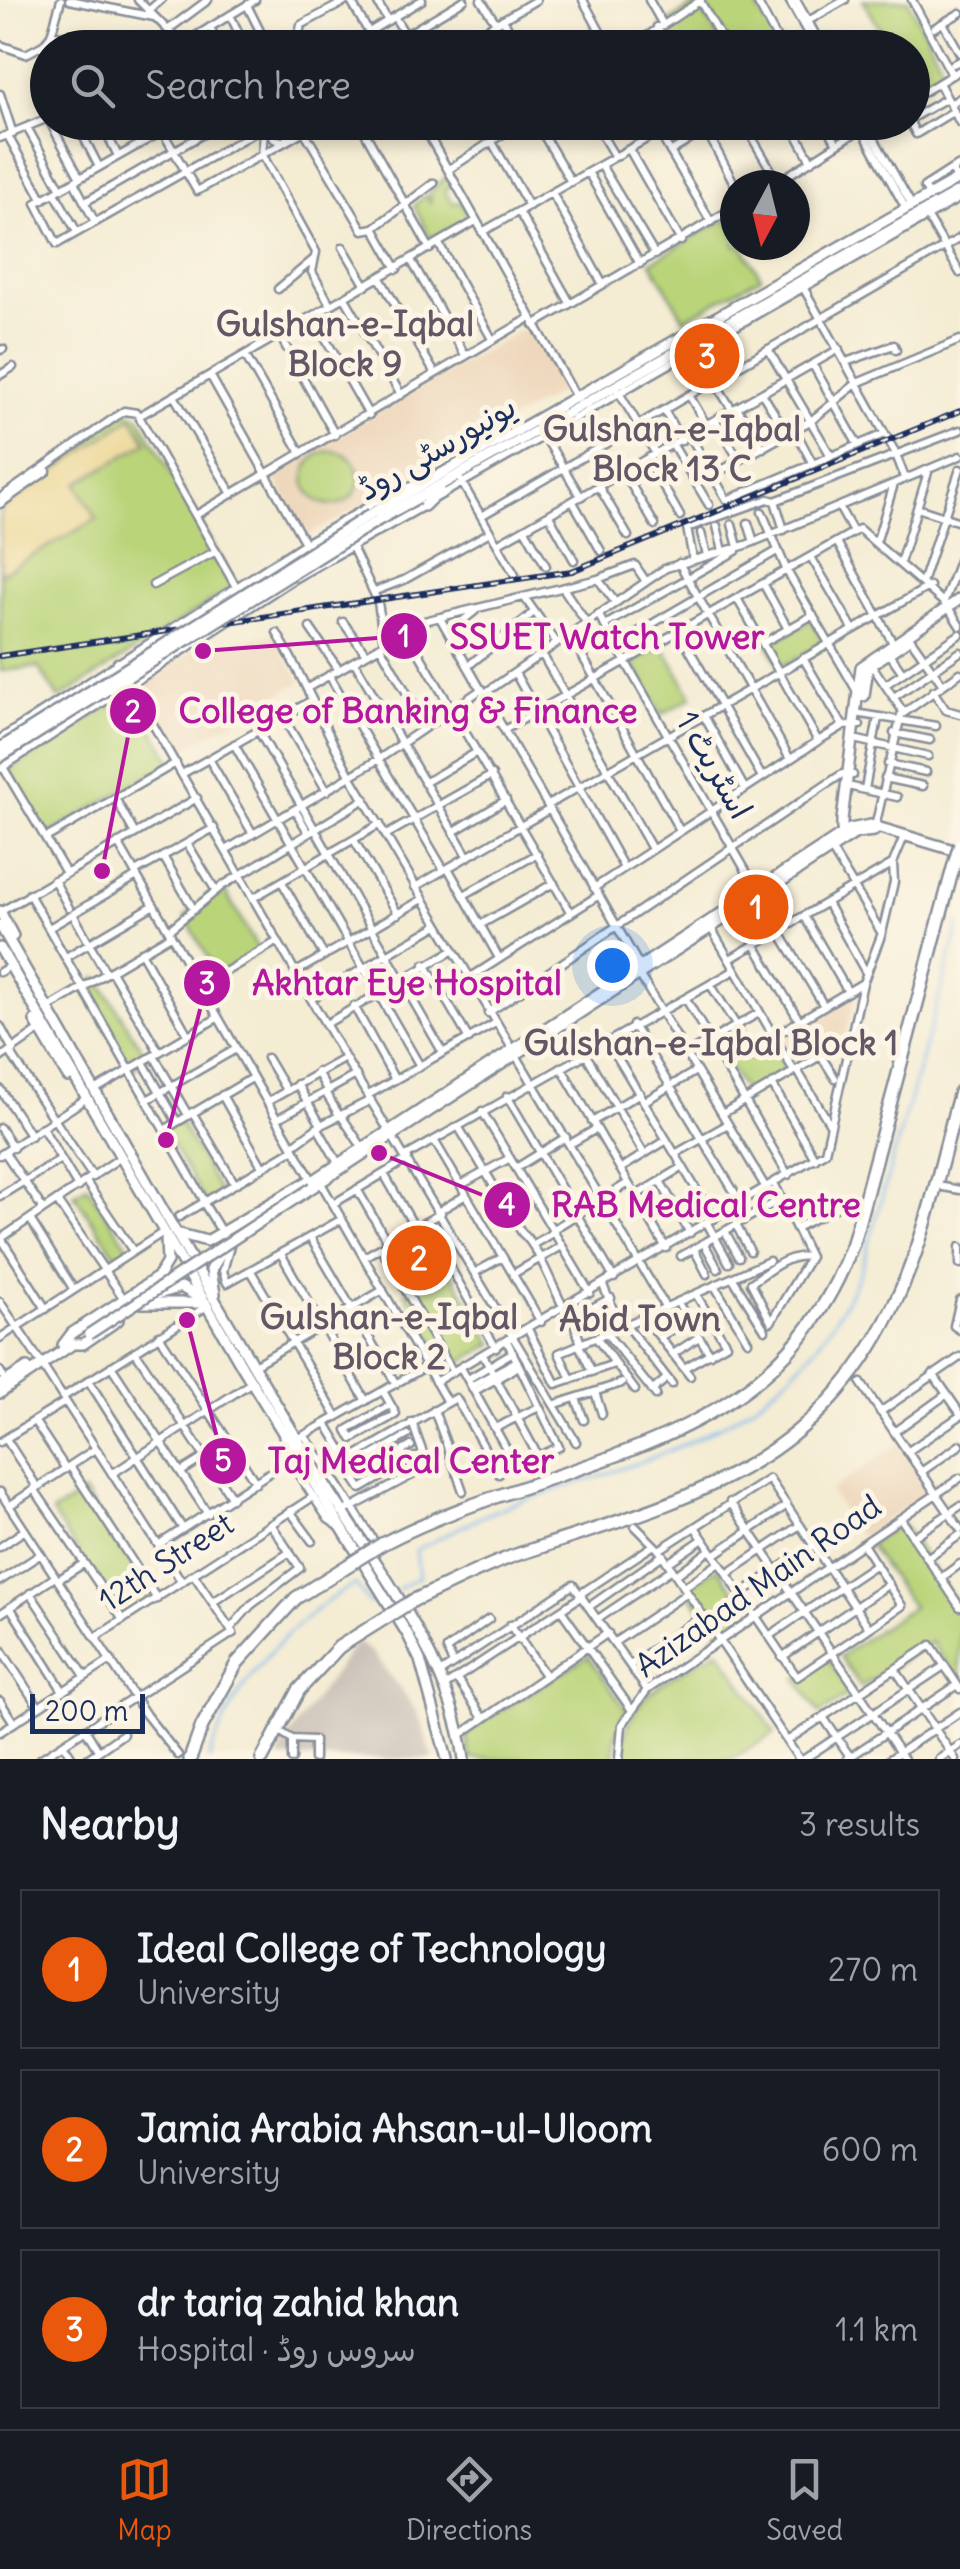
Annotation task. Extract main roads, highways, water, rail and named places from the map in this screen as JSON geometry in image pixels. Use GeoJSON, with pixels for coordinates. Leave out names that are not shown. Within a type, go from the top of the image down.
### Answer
{"type":"FeatureCollection","features":[{"type":"Feature","properties":{"kind":"highway"},"geometry":{"type":"LineString","coordinates":[[184,1757],[237,1664],[277,1615],[315,1583],[452,1510],[680,1432],[744,1393],[790,1351],[828,1300],[853,1243],[955,851]]}},
{"type":"Feature","properties":{"kind":"highway"},"geometry":{"type":"LineString","coordinates":[[262,1759],[310,1676],[374,1622],[514,1556],[664,1508],[714,1487],[802,1426],[844,1383],[892,1310],[912,1263],[960,1092]]}},
{"type":"Feature","properties":{"kind":"main road","name":"یونیورسٹی روڈ"},"geometry":{"type":"LineString","coordinates":[[453,479],[576,397],[917,201],[959,187]]}},
{"type":"Feature","properties":{"kind":"main road","name":"یونیورسٹی روڈ"},"geometry":{"type":"LineString","coordinates":[[1,759],[374,518],[618,390],[926,212],[959,187]]}},
{"type":"Feature","properties":{"kind":"main road"},"geometry":{"type":"LineString","coordinates":[[917,201],[926,212]]}},
{"type":"Feature","properties":{"kind":"main road"},"geometry":{"type":"LineString","coordinates":[[424,506],[453,479]]}},
{"type":"Feature","properties":{"kind":"main road"},"geometry":{"type":"LineString","coordinates":[[861,694],[861,666],[910,638],[953,604]]}},
{"type":"Feature","properties":{"kind":"main road"},"geometry":{"type":"LineString","coordinates":[[847,834],[855,722],[871,664],[953,604]]}},
{"type":"Feature","properties":{"kind":"main road"},"geometry":{"type":"LineString","coordinates":[[847,834],[842,824],[858,740],[855,722]]}},
{"type":"Feature","properties":{"kind":"main road"},"geometry":{"type":"LineString","coordinates":[[849,811],[871,826],[955,851]]}},
{"type":"Feature","properties":{"kind":"main road"},"geometry":{"type":"LineString","coordinates":[[0,1393],[756,890],[847,834],[871,826]]}},
{"type":"Feature","properties":{"kind":"main road"},"geometry":{"type":"LineString","coordinates":[[639,970],[712,928],[831,849],[847,834],[872,831],[955,851]]}},
{"type":"Feature","properties":{"kind":"main road"},"geometry":{"type":"LineString","coordinates":[[0,912],[72,1048],[89,1094],[165,1232],[343,1529],[365,1546]]}},
{"type":"Feature","properties":{"kind":"main road"},"geometry":{"type":"LineString","coordinates":[[0,925],[51,1007]]}},
{"type":"Feature","properties":{"kind":"main road"},"geometry":{"type":"LineString","coordinates":[[0,948],[38,1016],[177,1233],[210,1305]]}},
{"type":"Feature","properties":{"kind":"main road"},"geometry":{"type":"LineString","coordinates":[[2,967],[71,1082],[89,1094]]}},
{"type":"Feature","properties":{"kind":"main road"},"geometry":{"type":"LineString","coordinates":[[210,1305],[211,1270],[219,1253],[338,1163],[392,1132]]}},
{"type":"Feature","properties":{"kind":"main road"},"geometry":{"type":"LineString","coordinates":[[177,1233],[196,1241],[222,1234],[314,1183]]}},
{"type":"Feature","properties":{"kind":"main road"},"geometry":{"type":"LineString","coordinates":[[68,1345],[72,1333],[165,1268],[165,1232]]}},
{"type":"Feature","properties":{"kind":"main road"},"geometry":{"type":"LineString","coordinates":[[68,1345],[83,1344],[142,1303],[210,1305]]}},
{"type":"Feature","properties":{"kind":"main road"},"geometry":{"type":"LineString","coordinates":[[3,1383],[40,1363]]}},
{"type":"Feature","properties":{"kind":"main road"},"geometry":{"type":"LineString","coordinates":[[248,1366],[252,1382],[301,1437],[347,1509],[420,1660],[447,1759]]}},
{"type":"Feature","properties":{"kind":"main road"},"geometry":{"type":"LineString","coordinates":[[399,1612],[444,1688],[464,1759]]}},
{"type":"Feature","properties":{"kind":"main road"},"geometry":{"type":"LineString","coordinates":[[437,1718],[442,1710],[450,1716],[464,1759]]}},
{"type":"Feature","properties":{"kind":"waterway"},"geometry":{"type":"LineString","coordinates":[[398,1589],[419,1577],[416,1550],[498,1510],[680,1446],[725,1424],[766,1396],[803,1361],[835,1319],[862,1267],[960,923]]}},
{"type":"Feature","properties":{"kind":"waterway"},"geometry":{"type":"LineString","coordinates":[[209,1759],[219,1732],[248,1681],[286,1636],[330,1599],[355,1584],[370,1604],[391,1592]]}},
{"type":"Feature","properties":{"kind":"railway"},"geometry":{"type":"LineString","coordinates":[[0,656],[572,571],[960,411]]}},
{"type":"Feature","properties":{"kind":"place","name":"dr tariq zahid khan"},"geometry":{"type":"Point","coordinates":[707,356]}},
{"type":"Feature","properties":{"kind":"place","name":"SSUET Watch Tower"},"geometry":{"type":"Point","coordinates":[203,651]}},
{"type":"Feature","properties":{"kind":"place","name":"College of Banking & Finance"},"geometry":{"type":"Point","coordinates":[102,871]}},
{"type":"Feature","properties":{"kind":"place","name":"Ideal College of Technology"},"geometry":{"type":"Point","coordinates":[756,907]}},
{"type":"Feature","properties":{"kind":"place","name":"Akhtar Eye Hospital"},"geometry":{"type":"Point","coordinates":[166,1140]}},
{"type":"Feature","properties":{"kind":"place","name":"RAB Medical Centre"},"geometry":{"type":"Point","coordinates":[379,1153]}},
{"type":"Feature","properties":{"kind":"place","name":"Jamia Arabia Ahsan-ul-Uloom"},"geometry":{"type":"Point","coordinates":[419,1258]}},
{"type":"Feature","properties":{"kind":"place","name":"Taj Medical Center"},"geometry":{"type":"Point","coordinates":[187,1320]}},
{"type":"Feature","properties":{"kind":"district","name":"Gulshan-e-Iqbal Block 9"},"geometry":{"type":"Point","coordinates":[345,344]}},
{"type":"Feature","properties":{"kind":"district","name":"Gulshan-e-Iqbal Block 13 C"},"geometry":{"type":"Point","coordinates":[672,449]}},
{"type":"Feature","properties":{"kind":"district","name":"Gulshan-e-Iqbal Block 1"},"geometry":{"type":"Point","coordinates":[711,1043]}},
{"type":"Feature","properties":{"kind":"district","name":"Abid Town"},"geometry":{"type":"Point","coordinates":[640,1319]}},
{"type":"Feature","properties":{"kind":"district","name":"Gulshan-e-Iqbal Block 2"},"geometry":{"type":"Point","coordinates":[389,1337]}}]}
